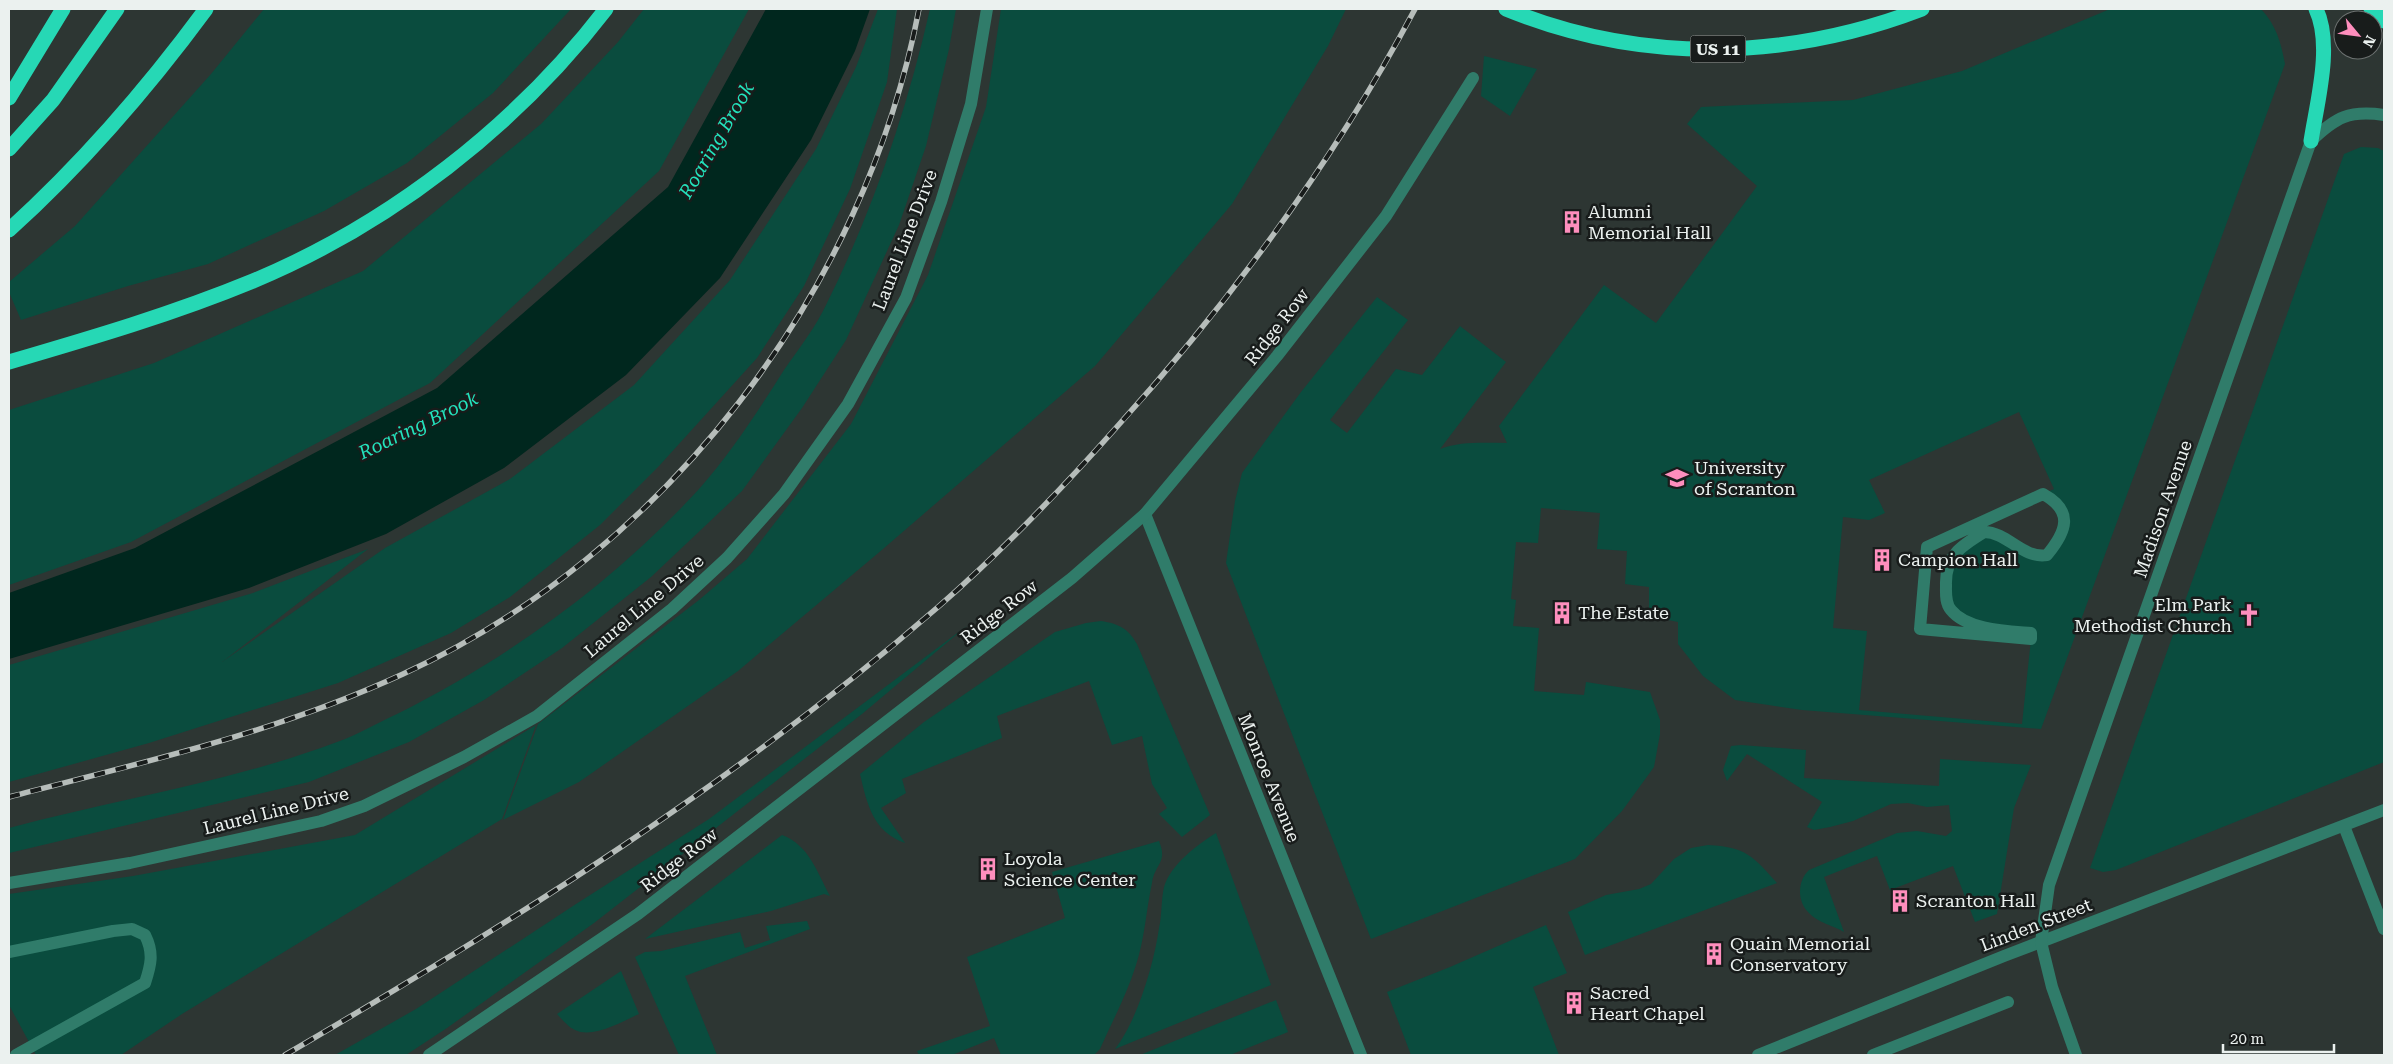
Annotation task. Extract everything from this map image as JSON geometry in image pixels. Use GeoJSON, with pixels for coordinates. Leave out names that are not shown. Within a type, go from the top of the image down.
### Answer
{"type":"FeatureCollection","features":[{"type":"Feature","properties":{"kind":"highway"},"geometry":{"type":"LineString","coordinates":[[9,98],[64,9]]}},
{"type":"Feature","properties":{"kind":"highway"},"geometry":{"type":"LineString","coordinates":[[9,149],[54,100],[117,9]]}},
{"type":"Feature","properties":{"kind":"highway"},"geometry":{"type":"LineString","coordinates":[[9,230],[90,153],[134,102],[206,9]]}},
{"type":"Feature","properties":{"kind":"highway"},"geometry":{"type":"LineString","coordinates":[[9,362],[136,324],[246,284],[311,253],[367,222],[417,190],[509,114],[554,70],[606,9]]}},
{"type":"Feature","properties":{"kind":"highway","name":"US 11"},"geometry":{"type":"LineString","coordinates":[[1506,9],[1565,30],[1612,41],[1658,47],[1713,49],[1764,48],[1811,42],[1922,9]]}},
{"type":"Feature","properties":{"kind":"highway"},"geometry":{"type":"LineString","coordinates":[[2311,141],[2322,70],[2323,41],[2316,9]]}},
{"type":"Feature","properties":{"kind":"highway"},"geometry":{"type":"LineString","coordinates":[[2372,9],[2384,21]]}},
{"type":"Feature","properties":{"kind":"street","name":"Laurel Line Drive"},"geometry":{"type":"LineString","coordinates":[[9,883],[130,863],[321,821],[364,806],[464,757],[537,716],[672,609],[727,558],[784,494],[848,404],[906,298],[942,202],[971,104],[988,9]]}},
{"type":"Feature","properties":{"kind":"street","name":"Ridge Row"},"geometry":{"type":"LineString","coordinates":[[429,1055],[638,914],[1072,578],[1145,514],[1277,356],[1386,216],[1473,78]]}},
{"type":"Feature","properties":{"kind":"street","name":"Madison Avenue"},"geometry":{"type":"LineString","coordinates":[[2076,1055],[2052,987],[2041,942],[2049,885],[2311,141],[2328,125],[2345,115],[2364,112],[2384,115]]}},
{"type":"Feature","properties":{"kind":"street"},"geometry":{"type":"LineString","coordinates":[[2043,494],[2057,502],[2064,519],[2064,530],[2047,555],[2032,554],[1998,535],[1984,532],[1965,544],[1949,560],[1946,579],[1946,601],[1951,610],[1961,618],[1986,629],[2031,634],[2031,639],[1920,628],[1925,565],[1927,547],[2043,494]]}},
{"type":"Feature","properties":{"kind":"street","name":"Monroe Avenue"},"geometry":{"type":"LineString","coordinates":[[1145,514],[1361,1055]]}},
{"type":"Feature","properties":{"kind":"street","name":"Linden Street"},"geometry":{"type":"LineString","coordinates":[[1758,1055],[2041,942],[2384,810]]}},
{"type":"Feature","properties":{"kind":"street"},"geometry":{"type":"LineString","coordinates":[[2344,826],[2384,929]]}},
{"type":"Feature","properties":{"kind":"street"},"geometry":{"type":"LineString","coordinates":[[9,952],[114,930],[132,929],[145,935],[151,948],[151,965],[145,983],[16,1055]]}},
{"type":"Feature","properties":{"kind":"street"},"geometry":{"type":"LineString","coordinates":[[1873,1055],[2008,1002]]}},
{"type":"Feature","properties":{"kind":"shaded area"},"geometry":{"type":"Polygon","coordinates":[[[264,9],[571,9],[493,93],[407,163],[324,211],[208,264],[128,286],[21,320],[9,292],[9,282],[75,226],[211,74],[264,9]]]}},
{"type":"Feature","properties":{"kind":"shaded area"},"geometry":{"type":"Polygon","coordinates":[[[644,9],[749,9],[659,171],[430,383],[131,542],[9,585],[9,410],[154,363],[363,271],[541,124],[618,42],[644,9]]]}},
{"type":"Feature","properties":{"kind":"shaded area"},"geometry":{"type":"Polygon","coordinates":[[[878,9],[897,9],[887,82],[850,189],[804,286],[757,358],[659,466],[600,525],[510,597],[451,633],[338,683],[149,743],[9,782],[9,665],[253,593],[368,549],[222,662],[385,548],[510,479],[634,385],[730,280],[816,149],[856,67],[878,9]]]}},
{"type":"Feature","properties":{"kind":"shaded area"},"geometry":{"type":"Polygon","coordinates":[[[930,9],[956,9],[949,49],[926,146],[899,225],[846,340],[802,408],[742,491],[651,577],[562,648],[484,700],[409,742],[309,782],[9,853],[9,828],[256,768],[297,756],[360,732],[439,692],[519,643],[596,586],[632,556],[699,489],[722,461],[823,312],[844,268],[874,196],[911,84],[930,9]]]}},
{"type":"Feature","properties":{"kind":"shaded area"},"geometry":{"type":"Polygon","coordinates":[[[1001,9],[1346,9],[1328,46],[1232,204],[1095,366],[738,671],[579,782],[503,820],[538,724],[699,600],[747,559],[851,424],[928,275],[986,107],[1001,9]]]}},
{"type":"Feature","properties":{"kind":"shaded area"},"geometry":{"type":"Polygon","coordinates":[[[2110,9],[2261,9],[2271,21],[2277,34],[2285,64],[2041,729],[1802,710],[1735,700],[1703,676],[1678,644],[1678,622],[1649,616],[1649,587],[1625,584],[1627,551],[1597,549],[1600,513],[1541,508],[1538,543],[1516,542],[1511,599],[1516,600],[1513,626],[1539,628],[1534,691],[1584,695],[1586,682],[1650,692],[1660,720],[1660,734],[1654,767],[1622,811],[1575,859],[1371,939],[1226,563],[1235,501],[1242,473],[1301,392],[1377,297],[1408,320],[1330,420],[1347,433],[1396,369],[1422,375],[1460,326],[1506,362],[1440,449],[1464,444],[1507,443],[1499,426],[1604,285],[1656,323],[1757,186],[1687,124],[1701,107],[1853,100],[1962,71],[2110,9]],[[2019,412],[1869,480],[1885,513],[1869,520],[1843,517],[1833,628],[1867,631],[1859,710],[2022,724],[2031,639],[1986,629],[1951,610],[1949,560],[1984,532],[2047,555],[2064,519],[2043,494],[2054,489],[2019,412]]]}},
{"type":"Feature","properties":{"kind":"shaded area"},"geometry":{"type":"Polygon","coordinates":[[[1484,56],[1537,69],[1510,116],[1481,96],[1484,56]]]}},
{"type":"Feature","properties":{"kind":"shaded area"},"geometry":{"type":"Polygon","coordinates":[[[2361,147],[2378,148],[2384,151],[2384,762],[2116,870],[2103,872],[2090,868],[2344,154],[2361,147]]]}},
{"type":"Feature","properties":{"kind":"shaded area"},"geometry":{"type":"Polygon","coordinates":[[[1101,621],[1126,630],[1137,644],[1210,815],[1182,837],[1159,814],[1167,808],[1152,784],[1142,736],[1112,745],[1089,681],[997,716],[1002,738],[902,779],[906,793],[881,808],[905,843],[885,832],[873,816],[865,796],[860,774],[924,722],[1055,632],[1086,623],[1101,621]]]}},
{"type":"Feature","properties":{"kind":"shaded area"},"geometry":{"type":"Polygon","coordinates":[[[968,625],[862,714],[594,923],[447,1028],[406,1055],[335,1055],[416,1009],[709,819],[968,625]]]}},
{"type":"Feature","properties":{"kind":"shaded area"},"geometry":{"type":"Polygon","coordinates":[[[536,725],[502,819],[182,1014],[121,1055],[36,1055],[9,1005],[9,894],[133,876],[355,835],[536,725]]]}},
{"type":"Feature","properties":{"kind":"shaded area"},"geometry":{"type":"Polygon","coordinates":[[[1741,745],[1806,750],[1804,778],[1939,786],[1940,759],[2031,765],[2014,808],[1997,914],[1975,922],[1953,866],[1890,890],[1877,856],[1824,877],[1844,932],[1816,919],[1802,903],[1800,892],[1802,880],[1809,870],[1897,833],[1917,831],[1946,836],[1952,831],[1949,805],[1927,807],[1908,803],[1891,804],[1853,821],[1814,830],[1807,827],[1822,802],[1747,754],[1727,781],[1723,770],[1731,746],[1741,745]]]}},
{"type":"Feature","properties":{"kind":"shaded area"},"geometry":{"type":"Polygon","coordinates":[[[1216,833],[1271,985],[1115,1049],[1137,1008],[1149,975],[1157,942],[1162,897],[1167,879],[1186,856],[1216,833]]]}},
{"type":"Feature","properties":{"kind":"shaded area"},"geometry":{"type":"Polygon","coordinates":[[[782,835],[799,845],[806,852],[830,896],[824,894],[771,911],[645,939],[782,835]]]}},
{"type":"Feature","properties":{"kind":"shaded area"},"geometry":{"type":"Polygon","coordinates":[[[1159,841],[1162,859],[1154,876],[1136,965],[1124,997],[1100,1049],[1094,1055],[1001,1055],[994,1038],[952,1055],[919,1055],[917,1051],[990,1026],[967,957],[1065,918],[1052,872],[1159,841]]]}},
{"type":"Feature","properties":{"kind":"shaded area"},"geometry":{"type":"Polygon","coordinates":[[[1708,845],[1731,848],[1748,855],[1777,883],[1585,955],[1568,912],[1606,895],[1639,889],[1651,884],[1674,859],[1691,848],[1708,845]]]}},
{"type":"Feature","properties":{"kind":"shaded area"},"geometry":{"type":"Polygon","coordinates":[[[807,921],[810,929],[685,976],[717,1055],[679,1055],[635,957],[645,952],[661,951],[740,932],[745,948],[770,940],[766,926],[807,921]]]}},
{"type":"Feature","properties":{"kind":"shaded area"},"geometry":{"type":"Polygon","coordinates":[[[1546,925],[1567,973],[1533,987],[1559,1055],[1411,1055],[1387,992],[1546,925]]]}},
{"type":"Feature","properties":{"kind":"shaded area"},"geometry":{"type":"Polygon","coordinates":[[[621,971],[639,1014],[599,1031],[582,1032],[572,1029],[557,1014],[621,971]]]}},
{"type":"Feature","properties":{"kind":"shaded area"},"geometry":{"type":"Polygon","coordinates":[[[1276,1000],[1288,1032],[1230,1055],[1140,1055],[1276,1000]]]}},
{"type":"Feature","properties":{"kind":"water","name":"Roaring Brook"},"geometry":{"type":"Polygon","coordinates":[[[766,9],[870,9],[855,51],[811,140],[720,278],[626,375],[504,468],[386,534],[249,588],[9,659],[9,593],[135,548],[437,388],[668,187],[766,9]]]}},
{"type":"Feature","properties":{"kind":"railway"},"geometry":{"type":"LineString","coordinates":[[9,797],[258,730],[355,695],[403,674],[498,623],[587,559],[667,485],[739,402],[801,312],[852,215],[892,114],[919,9]]}},
{"type":"Feature","properties":{"kind":"railway"},"geometry":{"type":"LineString","coordinates":[[285,1055],[539,901],[704,790],[784,732],[862,671],[938,607],[984,565],[1051,499],[1158,381],[1239,280],[1315,175],[1384,65],[1415,9]]}},
{"type":"Feature","properties":{"kind":"place","name":"Alumni Memorial Hall"},"geometry":{"type":"Point","coordinates":[1572,222]}},
{"type":"Feature","properties":{"kind":"place","name":"University of Scranton"},"geometry":{"type":"Point","coordinates":[1677,478]}},
{"type":"Feature","properties":{"kind":"place","name":"Campion Hall"},"geometry":{"type":"Point","coordinates":[1882,560]}},
{"type":"Feature","properties":{"kind":"place","name":"The Estate"},"geometry":{"type":"Point","coordinates":[1562,613]}},
{"type":"Feature","properties":{"kind":"place","name":"Elm Park Methodist Church"},"geometry":{"type":"Point","coordinates":[2249,615]}},
{"type":"Feature","properties":{"kind":"place","name":"Loyola Science Center"},"geometry":{"type":"Point","coordinates":[988,869]}},
{"type":"Feature","properties":{"kind":"place","name":"Scranton Hall"},"geometry":{"type":"Point","coordinates":[1900,901]}},
{"type":"Feature","properties":{"kind":"place","name":"Quain Memorial Conservatory"},"geometry":{"type":"Point","coordinates":[1714,954]}},
{"type":"Feature","properties":{"kind":"place","name":"Sacred Heart Chapel"},"geometry":{"type":"Point","coordinates":[1574,1003]}}]}
